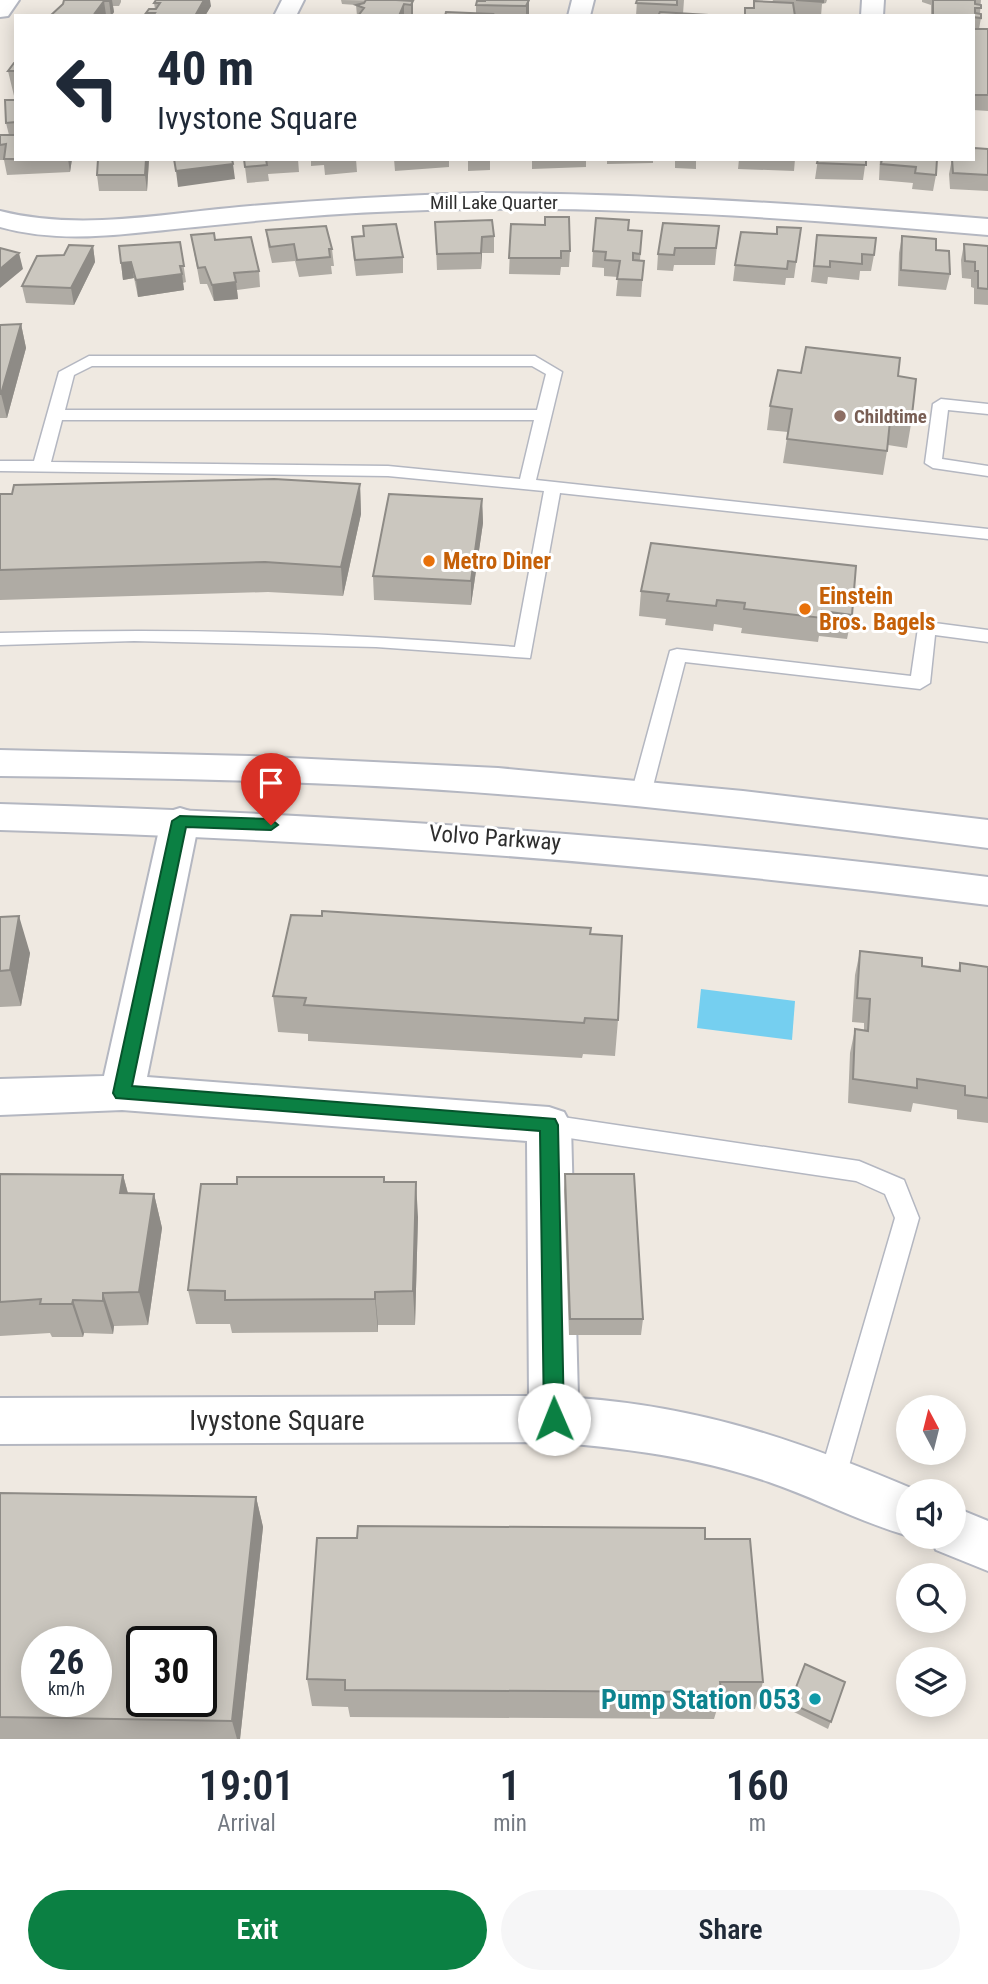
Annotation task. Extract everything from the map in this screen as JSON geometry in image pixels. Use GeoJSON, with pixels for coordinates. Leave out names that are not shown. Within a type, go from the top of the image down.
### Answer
{"type":"FeatureCollection","features":[{"type":"Feature","properties":{"kind":"street"},"geometry":{"type":"LineString","coordinates":[[0,11],[8,0]]}},
{"type":"Feature","properties":{"kind":"street","name":"Mill Lake Quarter"},"geometry":{"type":"LineString","coordinates":[[0,219],[29,225],[100,227],[402,202],[599,201],[762,208],[988,227]]}},
{"type":"Feature","properties":{"kind":"street"},"geometry":{"type":"LineString","coordinates":[[0,763],[338,771],[641,794],[988,834]]}},
{"type":"Feature","properties":{"kind":"street","name":"Volvo Parkway"},"geometry":{"type":"LineString","coordinates":[[0,817],[180,821],[407,832],[572,844],[764,863],[988,891]]}},
{"type":"Feature","properties":{"kind":"street"},"geometry":{"type":"LineString","coordinates":[[122,1093],[180,821]]}},
{"type":"Feature","properties":{"kind":"street"},"geometry":{"type":"LineString","coordinates":[[0,1097],[122,1093],[549,1125],[554,1419]]}},
{"type":"Feature","properties":{"kind":"street","name":"Ivystone Square"},"geometry":{"type":"LineString","coordinates":[[0,1421],[554,1419],[681,1433],[833,1479],[896,1507]]}},
{"type":"Feature","properties":{"kind":"street"},"geometry":{"type":"LineString","coordinates":[[966,1537],[988,1546]]}},
{"type":"Feature","properties":{"kind":"lane"},"geometry":{"type":"LineString","coordinates":[[41,468],[67,372],[89,361],[535,361],[554,372],[527,484]]}},
{"type":"Feature","properties":{"kind":"lane"},"geometry":{"type":"LineString","coordinates":[[988,409],[941,404],[933,463],[988,471]]}},
{"type":"Feature","properties":{"kind":"lane"},"geometry":{"type":"LineString","coordinates":[[55,415],[543,415]]}},
{"type":"Feature","properties":{"kind":"lane"},"geometry":{"type":"LineString","coordinates":[[0,466],[387,471],[553,486],[988,534]]}},
{"type":"Feature","properties":{"kind":"lane"},"geometry":{"type":"LineString","coordinates":[[151,488],[183,467]]}},
{"type":"Feature","properties":{"kind":"lane"},"geometry":{"type":"LineString","coordinates":[[0,639],[134,635],[376,641],[523,654],[553,486]]}},
{"type":"Feature","properties":{"kind":"lane"},"geometry":{"type":"LineString","coordinates":[[641,794],[677,655],[920,683],[928,628],[988,636]]}},
{"type":"Feature","properties":{"kind":"lane"},"geometry":{"type":"LineString","coordinates":[[549,1125],[859,1171],[895,1187],[907,1219],[833,1479]]}},
{"type":"Feature","properties":{"kind":"water"},"geometry":{"type":"Polygon","coordinates":[[[701,989],[795,1001],[792,1040],[697,1028],[701,989]]]}},
{"type":"Feature","properties":{"kind":"building"},"geometry":{"type":"Polygon","coordinates":[[[64,0],[110,0],[104,1],[95,13],[101,14],[52,14],[64,0]]]}},
{"type":"Feature","properties":{"kind":"building"},"geometry":{"type":"Polygon","coordinates":[[[156,0],[204,0],[196,14],[146,13],[149,9],[156,9],[160,3],[154,3],[156,0]]]}},
{"type":"Feature","properties":{"kind":"building"},"geometry":{"type":"Polygon","coordinates":[[[366,0],[413,1],[411,5],[404,4],[400,14],[360,14],[364,8],[356,5],[366,0]]]}},
{"type":"Feature","properties":{"kind":"building"},"geometry":{"type":"Polygon","coordinates":[[[529,0],[526,6],[476,5],[477,1],[529,0]]]}},
{"type":"Feature","properties":{"kind":"building"},"geometry":{"type":"Polygon","coordinates":[[[637,0],[677,0],[677,5],[636,3],[637,0]]]}},
{"type":"Feature","properties":{"kind":"building"},"geometry":{"type":"Polygon","coordinates":[[[933,0],[975,0],[975,4],[981,5],[981,8],[975,8],[975,13],[981,14],[981,18],[975,17],[975,14],[933,14],[933,0]]]}},
{"type":"Feature","properties":{"kind":"building"},"geometry":{"type":"Polygon","coordinates":[[[754,1],[793,3],[795,14],[745,14],[745,8],[754,8],[754,1]]]}},
{"type":"Feature","properties":{"kind":"building"},"geometry":{"type":"Polygon","coordinates":[[[446,12],[493,14],[446,14],[446,12]]]}},
{"type":"Feature","properties":{"kind":"building"},"geometry":{"type":"Polygon","coordinates":[[[660,12],[692,14],[659,14],[660,12]]]}},
{"type":"Feature","properties":{"kind":"building"},"geometry":{"type":"Polygon","coordinates":[[[975,29],[988,29],[988,95],[975,95],[975,29]]]}},
{"type":"Feature","properties":{"kind":"building"},"geometry":{"type":"Polygon","coordinates":[[[5,100],[14,100],[14,122],[6,123],[5,100]]]}},
{"type":"Feature","properties":{"kind":"building"},"geometry":{"type":"Polygon","coordinates":[[[0,135],[14,135],[14,159],[4,159],[6,144],[0,145],[0,135]]]}},
{"type":"Feature","properties":{"kind":"building"},"geometry":{"type":"Polygon","coordinates":[[[975,148],[988,149],[988,175],[953,173],[952,161],[975,161],[975,148]]]}},
{"type":"Feature","properties":{"kind":"building"},"geometry":{"type":"Polygon","coordinates":[[[98,161],[146,161],[145,175],[97,175],[98,161]]]}},
{"type":"Feature","properties":{"kind":"building"},"geometry":{"type":"Polygon","coordinates":[[[174,161],[232,161],[233,164],[176,171],[174,161]]]}},
{"type":"Feature","properties":{"kind":"building"},"geometry":{"type":"Polygon","coordinates":[[[244,161],[266,161],[267,165],[245,167],[244,161]]]}},
{"type":"Feature","properties":{"kind":"building"},"geometry":{"type":"Polygon","coordinates":[[[866,161],[866,165],[817,163],[866,161]]]}},
{"type":"Feature","properties":{"kind":"building"},"geometry":{"type":"Polygon","coordinates":[[[882,161],[937,161],[936,175],[915,173],[916,167],[881,164],[882,161]]]}},
{"type":"Feature","properties":{"kind":"building"},"geometry":{"type":"Polygon","coordinates":[[[545,217],[569,217],[570,251],[561,251],[561,258],[509,258],[511,224],[545,225],[545,217]]]}},
{"type":"Feature","properties":{"kind":"building"},"geometry":{"type":"Polygon","coordinates":[[[596,218],[629,220],[628,230],[642,231],[640,254],[633,253],[633,260],[644,261],[642,280],[617,279],[620,261],[605,260],[606,252],[593,251],[596,218]]]}},
{"type":"Feature","properties":{"kind":"building"},"geometry":{"type":"Polygon","coordinates":[[[492,220],[494,236],[482,237],[481,253],[437,254],[435,222],[492,220]]]}},
{"type":"Feature","properties":{"kind":"building"},"geometry":{"type":"Polygon","coordinates":[[[663,223],[719,226],[716,248],[675,248],[674,255],[658,254],[663,223]]]}},
{"type":"Feature","properties":{"kind":"building"},"geometry":{"type":"Polygon","coordinates":[[[396,224],[403,257],[355,260],[352,237],[364,236],[363,226],[396,224]]]}},
{"type":"Feature","properties":{"kind":"building"},"geometry":{"type":"Polygon","coordinates":[[[326,226],[332,249],[329,249],[330,257],[297,260],[294,244],[270,247],[266,230],[326,226]]]}},
{"type":"Feature","properties":{"kind":"building"},"geometry":{"type":"Polygon","coordinates":[[[777,227],[801,228],[796,262],[788,261],[787,269],[735,265],[741,232],[777,234],[777,227]]]}},
{"type":"Feature","properties":{"kind":"building"},"geometry":{"type":"Polygon","coordinates":[[[214,233],[215,240],[251,237],[259,271],[234,273],[236,282],[212,285],[205,267],[198,268],[191,235],[214,233]]]}},
{"type":"Feature","properties":{"kind":"building"},"geometry":{"type":"Polygon","coordinates":[[[817,235],[876,238],[874,255],[862,254],[862,264],[830,261],[830,267],[814,266],[817,235]]]}},
{"type":"Feature","properties":{"kind":"building"},"geometry":{"type":"Polygon","coordinates":[[[902,236],[936,239],[936,250],[949,251],[950,274],[901,270],[902,236]]]}},
{"type":"Feature","properties":{"kind":"building"},"geometry":{"type":"Polygon","coordinates":[[[180,242],[184,266],[180,266],[182,274],[136,280],[131,262],[121,263],[119,246],[180,242]]]}},
{"type":"Feature","properties":{"kind":"building"},"geometry":{"type":"Polygon","coordinates":[[[964,244],[988,246],[988,289],[978,288],[978,271],[975,271],[975,262],[965,261],[964,244]]]}},
{"type":"Feature","properties":{"kind":"building"},"geometry":{"type":"Polygon","coordinates":[[[69,245],[93,246],[71,288],[22,286],[37,256],[64,255],[69,245]]]}},
{"type":"Feature","properties":{"kind":"building"},"geometry":{"type":"Polygon","coordinates":[[[0,248],[19,253],[0,269],[0,248]]]}},
{"type":"Feature","properties":{"kind":"building"},"geometry":{"type":"Polygon","coordinates":[[[21,324],[1,394],[0,394],[0,325],[21,324]]]}},
{"type":"Feature","properties":{"kind":"building","name":"Childtime"},"geometry":{"type":"Polygon","coordinates":[[[806,347],[900,358],[898,376],[916,379],[911,424],[890,421],[887,451],[787,439],[792,409],[770,406],[778,370],[801,373],[806,347]]]}},
{"type":"Feature","properties":{"kind":"building"},"geometry":{"type":"Polygon","coordinates":[[[274,479],[360,484],[341,567],[265,562],[0,570],[0,494],[12,494],[14,485],[274,479]]]}},
{"type":"Feature","properties":{"kind":"building"},"geometry":{"type":"Polygon","coordinates":[[[389,494],[482,499],[471,581],[373,576],[389,494]]]}},
{"type":"Feature","properties":{"kind":"building"},"geometry":{"type":"Polygon","coordinates":[[[651,543],[856,566],[852,615],[822,611],[822,618],[744,609],[745,603],[717,600],[716,606],[667,601],[669,594],[641,591],[651,543]]]}},
{"type":"Feature","properties":{"kind":"building"},"geometry":{"type":"Polygon","coordinates":[[[322,911],[591,928],[590,934],[622,936],[618,1020],[585,1018],[584,1023],[304,1005],[306,998],[273,996],[291,915],[322,916],[322,911]]]}},
{"type":"Feature","properties":{"kind":"building"},"geometry":{"type":"Polygon","coordinates":[[[19,916],[10,970],[0,971],[0,917],[19,916]]]}},
{"type":"Feature","properties":{"kind":"building"},"geometry":{"type":"Polygon","coordinates":[[[860,951],[922,958],[922,966],[960,971],[960,963],[988,967],[988,1098],[965,1095],[965,1086],[917,1079],[917,1088],[853,1079],[855,1029],[868,1031],[870,999],[857,998],[860,951]]]}},
{"type":"Feature","properties":{"kind":"building"},"geometry":{"type":"Polygon","coordinates":[[[0,1174],[123,1175],[120,1193],[154,1194],[139,1292],[103,1293],[103,1301],[73,1300],[72,1304],[40,1304],[41,1299],[0,1302],[0,1174]]]}},
{"type":"Feature","properties":{"kind":"building"},"geometry":{"type":"Polygon","coordinates":[[[565,1174],[634,1174],[643,1319],[570,1319],[565,1174]]]}},
{"type":"Feature","properties":{"kind":"building"},"geometry":{"type":"Polygon","coordinates":[[[237,1177],[384,1177],[384,1182],[416,1182],[413,1291],[375,1292],[375,1299],[225,1300],[225,1291],[188,1290],[201,1184],[237,1184],[237,1177]]]}},
{"type":"Feature","properties":{"kind":"building"},"geometry":{"type":"Polygon","coordinates":[[[0,1493],[256,1497],[232,1721],[0,1717],[0,1493]]]}},
{"type":"Feature","properties":{"kind":"building"},"geometry":{"type":"Polygon","coordinates":[[[358,1526],[705,1528],[705,1539],[750,1539],[763,1682],[720,1682],[721,1692],[345,1690],[345,1680],[307,1679],[317,1538],[357,1538],[358,1526]]]}},
{"type":"Feature","properties":{"kind":"building","name":"Pump Station 053"},"geometry":{"type":"Polygon","coordinates":[[[805,1664],[845,1682],[831,1722],[790,1703],[805,1664]]]}},
{"type":"Feature","properties":{"kind":"place","name":"Childtime"},"geometry":{"type":"Point","coordinates":[840,416]}},
{"type":"Feature","properties":{"kind":"place","name":"Metro Diner"},"geometry":{"type":"Point","coordinates":[429,561]}},
{"type":"Feature","properties":{"kind":"place","name":"Einstein Bros. Bagels"},"geometry":{"type":"Point","coordinates":[805,609]}},
{"type":"Feature","properties":{"kind":"place","name":"Pump Station 053"},"geometry":{"type":"Point","coordinates":[815,1699]}},
{"type":"Feature","properties":{"kind":"route"},"geometry":{"type":"LineString","coordinates":[[271,825],[180,821],[122,1093],[549,1125],[554,1419]]}}]}
